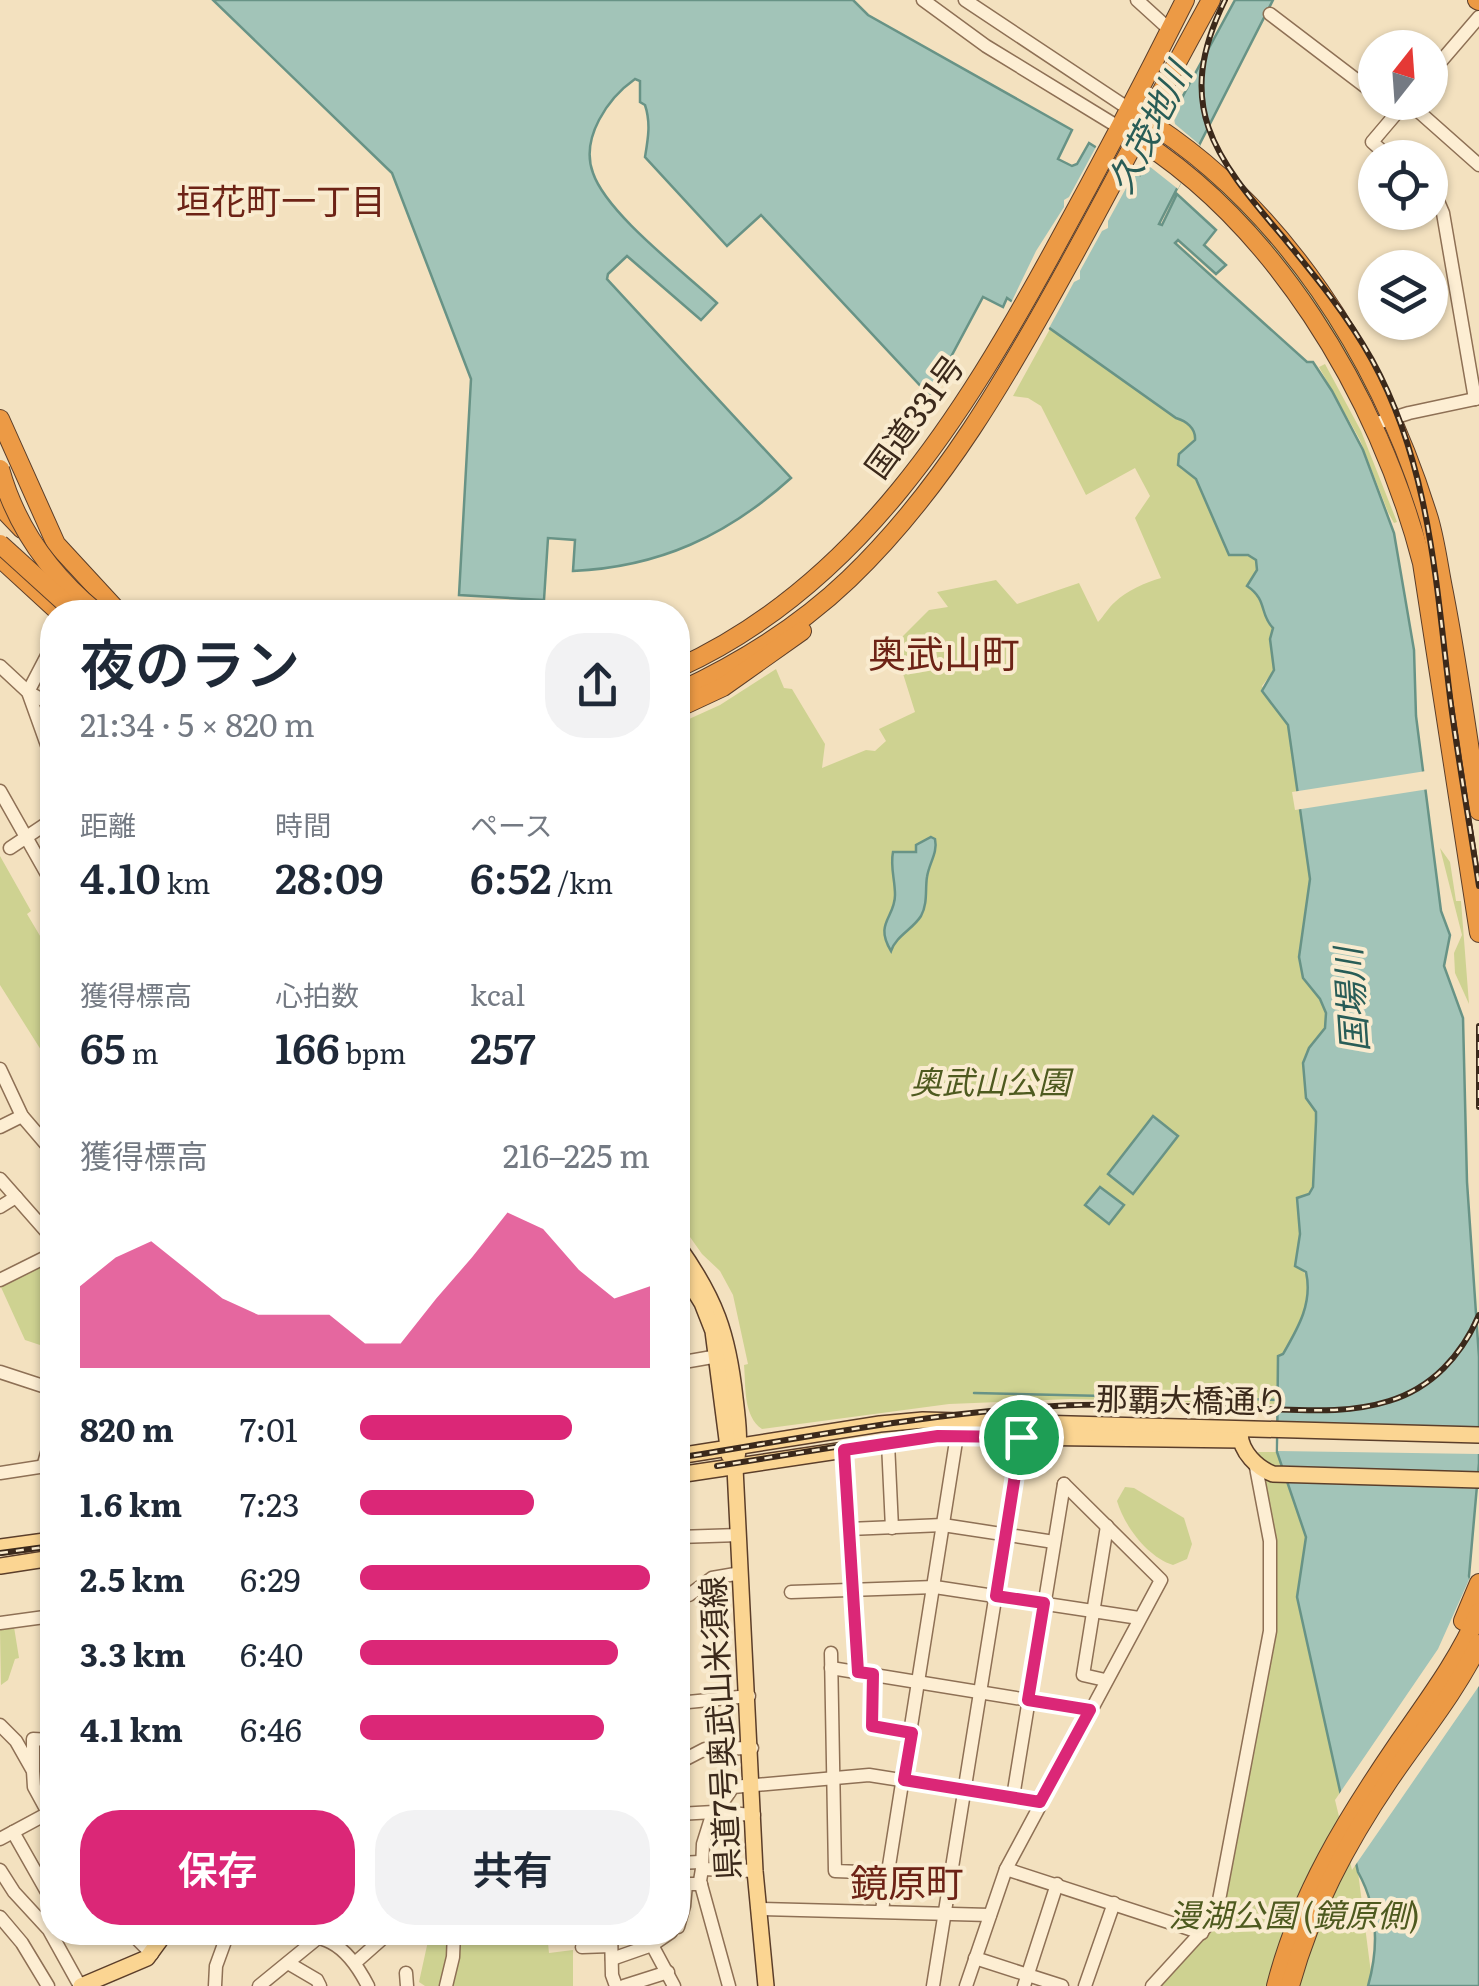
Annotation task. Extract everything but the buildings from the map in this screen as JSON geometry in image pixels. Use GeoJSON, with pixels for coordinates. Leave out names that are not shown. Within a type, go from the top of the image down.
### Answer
{"type":"FeatureCollection","features":[{"type":"Feature","properties":{"kind":"highway","name":"国道331号"},"geometry":{"type":"LineString","coordinates":[[690,687],[742,659],[845,583],[923,498],[992,398],[1028,318],[1116,158],[1120,128],[1185,0]]}},
{"type":"Feature","properties":{"kind":"highway","name":"国道331号"},"geometry":{"type":"LineString","coordinates":[[1116,158],[1144,142],[1211,0]]}},
{"type":"Feature","properties":{"kind":"highway"},"geometry":{"type":"LineString","coordinates":[[1129,109],[1153,124],[1190,165],[1262,220],[1306,272],[1360,353],[1383,421],[1464,717],[1479,811]]}},
{"type":"Feature","properties":{"kind":"highway"},"geometry":{"type":"LineString","coordinates":[[1120,128],[1190,165]]}},
{"type":"Feature","properties":{"kind":"highway","name":"国道331号"},"geometry":{"type":"LineString","coordinates":[[690,662],[722,646],[792,599],[875,520],[906,485],[1028,318]]}},
{"type":"Feature","properties":{"kind":"highway"},"geometry":{"type":"LineString","coordinates":[[0,419],[56,544],[102,600]]}},
{"type":"Feature","properties":{"kind":"highway"},"geometry":{"type":"LineString","coordinates":[[0,435],[10,476],[10,489],[1,508],[47,556],[99,600]]}},
{"type":"Feature","properties":{"kind":"highway"},"geometry":{"type":"LineString","coordinates":[[0,469],[30,538],[62,580],[96,600]]}},
{"type":"Feature","properties":{"kind":"highway"},"geometry":{"type":"LineString","coordinates":[[0,544],[60,600]]}},
{"type":"Feature","properties":{"kind":"highway"},"geometry":{"type":"LineString","coordinates":[[0,558],[46,600]]}},
{"type":"Feature","properties":{"kind":"highway","name":"国道331号"},"geometry":{"type":"LineString","coordinates":[[690,702],[723,687],[798,636],[833,604],[845,583]]}},
{"type":"Feature","properties":{"kind":"highway"},"geometry":{"type":"LineString","coordinates":[[1464,717],[1479,933]]}},
{"type":"Feature","properties":{"kind":"highway"},"geometry":{"type":"LineString","coordinates":[[1290,1986],[1308,1910],[1312,1869],[1356,1786],[1453,1641],[1479,1583]]}},
{"type":"Feature","properties":{"kind":"highway"},"geometry":{"type":"LineString","coordinates":[[1276,1986],[1340,1832],[1448,1671],[1479,1612]]}},
{"type":"Feature","properties":{"kind":"highway"},"geometry":{"type":"LineString","coordinates":[[1308,1910],[1479,1644]]}},
{"type":"Feature","properties":{"kind":"highway"},"geometry":{"type":"LineString","coordinates":[[1308,1910],[1479,1668]]}},
{"type":"Feature","properties":{"kind":"main road"},"geometry":{"type":"LineString","coordinates":[[690,1264],[708,1290],[724,1328],[731,1359],[733,1448]]}},
{"type":"Feature","properties":{"kind":"main road"},"geometry":{"type":"LineString","coordinates":[[690,1284],[706,1311],[718,1356],[733,1448]]}},
{"type":"Feature","properties":{"kind":"main road","name":"那覇大橋通り"},"geometry":{"type":"LineString","coordinates":[[690,1454],[923,1420],[1240,1435]]}},
{"type":"Feature","properties":{"kind":"main road","name":"那覇大橋通り"},"geometry":{"type":"LineString","coordinates":[[690,1474],[957,1435],[1240,1435],[1279,1430],[1479,1435]]}},
{"type":"Feature","properties":{"kind":"main road"},"geometry":{"type":"LineString","coordinates":[[1240,1435],[1255,1462],[1273,1474],[1479,1480]]}},
{"type":"Feature","properties":{"kind":"main road","name":"県道7号奥武山米須線"},"geometry":{"type":"LineString","coordinates":[[733,1448],[758,1909],[766,1986]]}},
{"type":"Feature","properties":{"kind":"main road"},"geometry":{"type":"LineString","coordinates":[[0,1547],[40,1542]]}},
{"type":"Feature","properties":{"kind":"main road"},"geometry":{"type":"LineString","coordinates":[[0,1566],[40,1560]]}},
{"type":"Feature","properties":{"kind":"main road"},"geometry":{"type":"LineString","coordinates":[[81,1986],[135,1965],[158,1945]]}},
{"type":"Feature","properties":{"kind":"street"},"geometry":{"type":"LineString","coordinates":[[923,0],[986,46],[1120,128]]}},
{"type":"Feature","properties":{"kind":"street"},"geometry":{"type":"LineString","coordinates":[[965,0],[1129,109]]}},
{"type":"Feature","properties":{"kind":"street"},"geometry":{"type":"LineString","coordinates":[[1137,0],[1170,30]]}},
{"type":"Feature","properties":{"kind":"street"},"geometry":{"type":"LineString","coordinates":[[1270,14],[1358,81]]}},
{"type":"Feature","properties":{"kind":"street"},"geometry":{"type":"LineString","coordinates":[[1448,53],[1479,17]]}},
{"type":"Feature","properties":{"kind":"street"},"geometry":{"type":"LineString","coordinates":[[1374,140],[1389,120]]}},
{"type":"Feature","properties":{"kind":"street"},"geometry":{"type":"LineString","coordinates":[[1420,120],[1479,164]]}},
{"type":"Feature","properties":{"kind":"street"},"geometry":{"type":"LineString","coordinates":[[1383,421],[1477,398],[1446,230]]}},
{"type":"Feature","properties":{"kind":"street"},"geometry":{"type":"LineString","coordinates":[[0,666],[40,698]]}},
{"type":"Feature","properties":{"kind":"street"},"geometry":{"type":"LineString","coordinates":[[40,669],[28,692],[40,726]]}},
{"type":"Feature","properties":{"kind":"street"},"geometry":{"type":"LineString","coordinates":[[0,790],[40,864]]}},
{"type":"Feature","properties":{"kind":"street"},"geometry":{"type":"LineString","coordinates":[[10,848],[40,828]]}},
{"type":"Feature","properties":{"kind":"street"},"geometry":{"type":"LineString","coordinates":[[0,1069],[22,1116],[40,1137]]}},
{"type":"Feature","properties":{"kind":"street"},"geometry":{"type":"LineString","coordinates":[[0,1127],[22,1116]]}},
{"type":"Feature","properties":{"kind":"street"},"geometry":{"type":"LineString","coordinates":[[0,1179],[40,1224]]}},
{"type":"Feature","properties":{"kind":"street"},"geometry":{"type":"LineString","coordinates":[[0,1207],[16,1197]]}},
{"type":"Feature","properties":{"kind":"street"},"geometry":{"type":"LineString","coordinates":[[0,1280],[40,1260]]}},
{"type":"Feature","properties":{"kind":"street"},"geometry":{"type":"LineString","coordinates":[[690,1361],[718,1356]]}},
{"type":"Feature","properties":{"kind":"street"},"geometry":{"type":"LineString","coordinates":[[0,1372],[40,1384]]}},
{"type":"Feature","properties":{"kind":"street"},"geometry":{"type":"LineString","coordinates":[[882,1910],[957,1435]]}},
{"type":"Feature","properties":{"kind":"street"},"geometry":{"type":"LineString","coordinates":[[933,1986],[1021,1437]]}},
{"type":"Feature","properties":{"kind":"street"},"geometry":{"type":"LineString","coordinates":[[888,1443],[892,1528]]}},
{"type":"Feature","properties":{"kind":"street"},"geometry":{"type":"LineString","coordinates":[[844,1450],[858,1672]]}},
{"type":"Feature","properties":{"kind":"street"},"geometry":{"type":"LineString","coordinates":[[1152,1986],[1216,1916],[1269,1636],[1270,1542],[1255,1462]]}},
{"type":"Feature","properties":{"kind":"street"},"geometry":{"type":"LineString","coordinates":[[0,1473],[40,1467]]}},
{"type":"Feature","properties":{"kind":"street"},"geometry":{"type":"LineString","coordinates":[[966,1986],[1006,1868],[1161,1580],[1064,1484],[1013,1798]]}},
{"type":"Feature","properties":{"kind":"street"},"geometry":{"type":"LineString","coordinates":[[849,1530],[943,1525],[1054,1542]]}},
{"type":"Feature","properties":{"kind":"street"},"geometry":{"type":"LineString","coordinates":[[1105,1680],[1083,1675],[1107,1526]]}},
{"type":"Feature","properties":{"kind":"street"},"geometry":{"type":"LineString","coordinates":[[690,1537],[739,1535]]}},
{"type":"Feature","properties":{"kind":"street"},"geometry":{"type":"LineString","coordinates":[[690,1594],[712,1578],[741,1574]]}},
{"type":"Feature","properties":{"kind":"street"},"geometry":{"type":"LineString","coordinates":[[791,1592],[934,1586],[1139,1618]]}},
{"type":"Feature","properties":{"kind":"street"},"geometry":{"type":"LineString","coordinates":[[0,1623],[40,1618]]}},
{"type":"Feature","properties":{"kind":"street"},"geometry":{"type":"LineString","coordinates":[[830,1653],[835,1871],[889,1872]]}},
{"type":"Feature","properties":{"kind":"street"},"geometry":{"type":"LineString","coordinates":[[832,1668],[1090,1710]]}},
{"type":"Feature","properties":{"kind":"street"},"geometry":{"type":"LineString","coordinates":[[873,1674],[872,1726],[912,1733]]}},
{"type":"Feature","properties":{"kind":"street"},"geometry":{"type":"LineString","coordinates":[[690,1701],[749,1696]]}},
{"type":"Feature","properties":{"kind":"street"},"geometry":{"type":"LineString","coordinates":[[0,1726],[16,1741],[33,1771]]}},
{"type":"Feature","properties":{"kind":"street"},"geometry":{"type":"LineString","coordinates":[[40,1739],[33,1739],[34,1787],[40,1797]]}},
{"type":"Feature","properties":{"kind":"street"},"geometry":{"type":"LineString","coordinates":[[690,1757],[705,1749],[752,1748]]}},
{"type":"Feature","properties":{"kind":"street"},"geometry":{"type":"LineString","coordinates":[[714,1780],[733,1786],[870,1775],[1040,1802]]}},
{"type":"Feature","properties":{"kind":"street"},"geometry":{"type":"LineString","coordinates":[[729,1986],[701,1884],[701,1866],[714,1812],[733,1786]]}},
{"type":"Feature","properties":{"kind":"street"},"geometry":{"type":"LineString","coordinates":[[690,1813],[754,1816]]}},
{"type":"Feature","properties":{"kind":"street"},"geometry":{"type":"LineString","coordinates":[[40,1820],[6,1836],[40,1882]]}},
{"type":"Feature","properties":{"kind":"street"},"geometry":{"type":"LineString","coordinates":[[690,1864],[756,1871]]}},
{"type":"Feature","properties":{"kind":"street"},"geometry":{"type":"LineString","coordinates":[[1006,1868],[1202,1934]]}},
{"type":"Feature","properties":{"kind":"street"},"geometry":{"type":"LineString","coordinates":[[0,1870],[40,1920]]}},
{"type":"Feature","properties":{"kind":"street"},"geometry":{"type":"LineString","coordinates":[[690,1884],[701,1884]]}},
{"type":"Feature","properties":{"kind":"street"},"geometry":{"type":"LineString","coordinates":[[1026,1980],[1057,1884]]}},
{"type":"Feature","properties":{"kind":"street"},"geometry":{"type":"LineString","coordinates":[[1085,1986],[1114,1903]]}},
{"type":"Feature","properties":{"kind":"street"},"geometry":{"type":"LineString","coordinates":[[758,1909],[990,1915]]}},
{"type":"Feature","properties":{"kind":"street"},"geometry":{"type":"LineString","coordinates":[[0,1917],[22,1943],[48,1986]]}},
{"type":"Feature","properties":{"kind":"street"},"geometry":{"type":"LineString","coordinates":[[58,1945],[81,1986]]}},
{"type":"Feature","properties":{"kind":"street"},"geometry":{"type":"LineString","coordinates":[[143,1945],[152,1954]]}},
{"type":"Feature","properties":{"kind":"street"},"geometry":{"type":"LineString","coordinates":[[211,1984],[224,1945]]}},
{"type":"Feature","properties":{"kind":"street"},"geometry":{"type":"LineString","coordinates":[[258,1986],[308,1945]]}},
{"type":"Feature","properties":{"kind":"street"},"geometry":{"type":"LineString","coordinates":[[336,1945],[351,1954],[368,1986]]}},
{"type":"Feature","properties":{"kind":"street"},"geometry":{"type":"LineString","coordinates":[[356,1962],[375,1945]]}},
{"type":"Feature","properties":{"kind":"street"},"geometry":{"type":"LineString","coordinates":[[446,1986],[453,1945]]}},
{"type":"Feature","properties":{"kind":"street"},"geometry":{"type":"LineString","coordinates":[[582,1947],[652,1945],[674,1986]]}},
{"type":"Feature","properties":{"kind":"street"},"geometry":{"type":"LineString","coordinates":[[611,1946],[614,1985],[668,1972]]}},
{"type":"Feature","properties":{"kind":"street"},"geometry":{"type":"LineString","coordinates":[[976,1958],[1026,1980],[1062,1986]]}},
{"type":"Feature","properties":{"kind":"street"},"geometry":{"type":"LineString","coordinates":[[288,1962],[320,1986]]}},
{"type":"Feature","properties":{"kind":"green space"},"geometry":{"type":"Polygon","coordinates":[[[1192,164],[1246,215],[1294,272],[1373,397],[1368,399],[1278,255],[1192,164]]]}},
{"type":"Feature","properties":{"kind":"green space","name":"奥武山公園"},"geometry":{"type":"Polygon","coordinates":[[[1051,327],[1189,425],[1196,437],[1179,454],[1181,469],[1196,479],[1229,555],[1248,555],[1256,560],[1258,593],[1274,631],[1270,639],[1274,670],[1262,686],[1288,725],[1310,879],[1303,978],[1326,1013],[1304,1076],[1316,1121],[1313,1187],[1309,1194],[1297,1199],[1300,1234],[1295,1265],[1308,1283],[1305,1308],[1283,1354],[1278,1356],[1276,1404],[1070,1399],[949,1404],[762,1429],[751,1417],[747,1400],[744,1365],[748,1364],[733,1295],[720,1271],[690,1237],[690,719],[720,705],[776,669],[784,688],[792,689],[825,744],[822,768],[866,750],[875,751],[886,741],[879,729],[915,712],[894,645],[929,610],[948,607],[937,592],[996,580],[1017,604],[1079,583],[1098,622],[1125,594],[1161,578],[1135,518],[1150,496],[1135,468],[1086,495],[1041,406],[1028,398],[1013,396],[1051,327]]]}},
{"type":"Feature","properties":{"kind":"green space"},"geometry":{"type":"Polygon","coordinates":[[[1325,364],[1361,431],[1397,522],[1388,512],[1360,440],[1319,367],[1325,364]]]}},
{"type":"Feature","properties":{"kind":"green space"},"geometry":{"type":"Polygon","coordinates":[[[1440,848],[1450,862],[1456,901],[1461,901],[1469,1004],[1455,973],[1454,953],[1462,935],[1440,848]]]}},
{"type":"Feature","properties":{"kind":"green space"},"geometry":{"type":"Polygon","coordinates":[[[0,856],[31,911],[27,914],[40,936],[40,1048],[0,985],[0,856]]]}},
{"type":"Feature","properties":{"kind":"green space"},"geometry":{"type":"Polygon","coordinates":[[[40,1265],[40,1345],[25,1340],[0,1285],[40,1265]]]}},
{"type":"Feature","properties":{"kind":"green space","name":"漫湖公園 (鏡原側)"},"geometry":{"type":"Polygon","coordinates":[[[1258,1452],[1277,1452],[1304,1525],[1306,1537],[1297,1597],[1358,1872],[1371,1973],[1368,1986],[1159,1986],[1220,1923],[1274,1638],[1275,1538],[1258,1452]]]}},
{"type":"Feature","properties":{"kind":"green space"},"geometry":{"type":"Polygon","coordinates":[[[1125,1487],[1134,1488],[1184,1518],[1192,1544],[1187,1559],[1173,1565],[1163,1561],[1138,1539],[1117,1501],[1125,1487]]]}},
{"type":"Feature","properties":{"kind":"green space"},"geometry":{"type":"Polygon","coordinates":[[[14,1627],[19,1658],[15,1659],[8,1680],[1,1685],[0,1629],[14,1627]]]}},
{"type":"Feature","properties":{"kind":"green space"},"geometry":{"type":"Polygon","coordinates":[[[427,1945],[548,1945],[549,1953],[573,1950],[573,1986],[425,1986],[419,1982],[427,1945]]]}},
{"type":"Feature","properties":{"kind":"water","name":"国場川"},"geometry":{"type":"Polygon","coordinates":[[[213,0],[853,0],[868,15],[1072,130],[1058,159],[1072,166],[1077,164],[1089,143],[1140,175],[1235,0],[1273,0],[1159,224],[1162,225],[1177,194],[1216,230],[1204,245],[1226,265],[1216,274],[1178,240],[1175,243],[1307,362],[1313,362],[1363,450],[1394,533],[1414,650],[1416,716],[1441,911],[1450,935],[1444,966],[1463,1018],[1467,1182],[1479,1357],[1479,1463],[1469,1576],[1479,1601],[1479,1986],[1368,1986],[1374,1957],[1373,1914],[1358,1872],[1297,1597],[1306,1537],[1277,1452],[1278,1356],[1283,1354],[1299,1325],[1308,1283],[1306,1272],[1295,1266],[1300,1234],[1297,1198],[1309,1194],[1313,1187],[1316,1112],[1306,1098],[1303,1063],[1325,1028],[1326,1013],[1303,978],[1299,957],[1310,879],[1288,725],[1262,691],[1274,670],[1270,639],[1273,628],[1258,596],[1247,586],[1257,570],[1256,560],[1248,555],[1229,555],[1196,479],[1178,465],[1179,454],[1195,440],[1192,429],[1007,298],[1003,307],[983,297],[930,396],[761,215],[727,246],[645,157],[648,118],[645,105],[640,102],[640,81],[635,79],[606,108],[593,133],[593,173],[630,224],[717,303],[701,320],[627,256],[607,279],[791,478],[717,532],[634,563],[573,571],[575,540],[548,538],[544,600],[459,595],[471,379],[392,173],[213,0]]]}},
{"type":"Feature","properties":{"kind":"water"},"geometry":{"type":"Polygon","coordinates":[[[931,837],[935,839],[935,849],[923,911],[891,951],[884,934],[895,895],[893,852],[916,852],[916,845],[931,837]]]}},
{"type":"Feature","properties":{"kind":"water"},"geometry":{"type":"Polygon","coordinates":[[[1153,1116],[1178,1136],[1133,1194],[1108,1174],[1153,1116]]]}},
{"type":"Feature","properties":{"kind":"water"},"geometry":{"type":"Polygon","coordinates":[[[1100,1187],[1124,1205],[1109,1224],[1085,1205],[1100,1187]]]}},
{"type":"Feature","properties":{"kind":"pier"},"geometry":{"type":"Polygon","coordinates":[[[1172,108],[1175,124],[1200,145],[1178,189],[1141,164],[1172,108]]]}},
{"type":"Feature","properties":{"kind":"pier"},"geometry":{"type":"Polygon","coordinates":[[[1097,145],[1136,170],[1108,221],[1108,228],[1102,231],[1080,271],[1080,279],[1074,282],[1048,330],[1010,305],[1097,145]]]}},
{"type":"Feature","properties":{"kind":"pier"},"geometry":{"type":"Polygon","coordinates":[[[1426,771],[1429,789],[1295,810],[1292,792],[1426,771]]]}},
{"type":"Feature","properties":{"kind":"pier"},"geometry":{"type":"Polygon","coordinates":[[[1279,1423],[1479,1427],[1479,1454],[1278,1451],[1279,1423]]]}},
{"type":"Feature","properties":{"kind":"pier"},"geometry":{"type":"Polygon","coordinates":[[[1476,1564],[1479,1686],[1352,1870],[1335,1800],[1438,1649],[1476,1564]]]}},
{"type":"Feature","properties":{"kind":"waterway"},"geometry":{"type":"LineString","coordinates":[[974,1393],[1279,1400]]}},
{"type":"Feature","properties":{"kind":"railway"},"geometry":{"type":"LineString","coordinates":[[1225,0],[1202,70],[1202,100],[1209,128],[1238,181],[1319,281],[1362,343],[1392,401],[1407,442],[1428,528],[1479,886]]}},
{"type":"Feature","properties":{"kind":"railway"},"geometry":{"type":"LineString","coordinates":[[1479,1026],[1479,1107]]}},
{"type":"Feature","properties":{"kind":"railway"},"geometry":{"type":"LineString","coordinates":[[690,1456],[865,1427],[1007,1409],[1106,1404],[1358,1408],[1405,1395],[1432,1379],[1464,1343],[1479,1315]]}},
{"type":"Feature","properties":{"kind":"railway"},"geometry":{"type":"LineString","coordinates":[[717,1466],[860,1443]]}},
{"type":"Feature","properties":{"kind":"railway"},"geometry":{"type":"LineString","coordinates":[[0,1553],[40,1548]]}},
{"type":"Feature","properties":{"kind":"district","name":"垣花町一丁目"},"geometry":{"type":"Point","coordinates":[281,202]}},
{"type":"Feature","properties":{"kind":"district","name":"奥武山町"},"geometry":{"type":"Point","coordinates":[944,655]}},
{"type":"Feature","properties":{"kind":"district","name":"鏡原町"},"geometry":{"type":"Point","coordinates":[907,1884]}},
{"type":"Feature","properties":{"kind":"route"},"geometry":{"type":"LineString","coordinates":[[938,1436],[1021,1437],[996,1596],[1044,1603],[1028,1700],[1090,1710],[1040,1802],[904,1780],[912,1733],[872,1726],[873,1674],[858,1672],[844,1450],[938,1436]]}},
{"type":"Feature","properties":{"kind":"water label","name":"久茂地川"},"geometry":{"type":"Point","coordinates":[1150,128]}}]}
